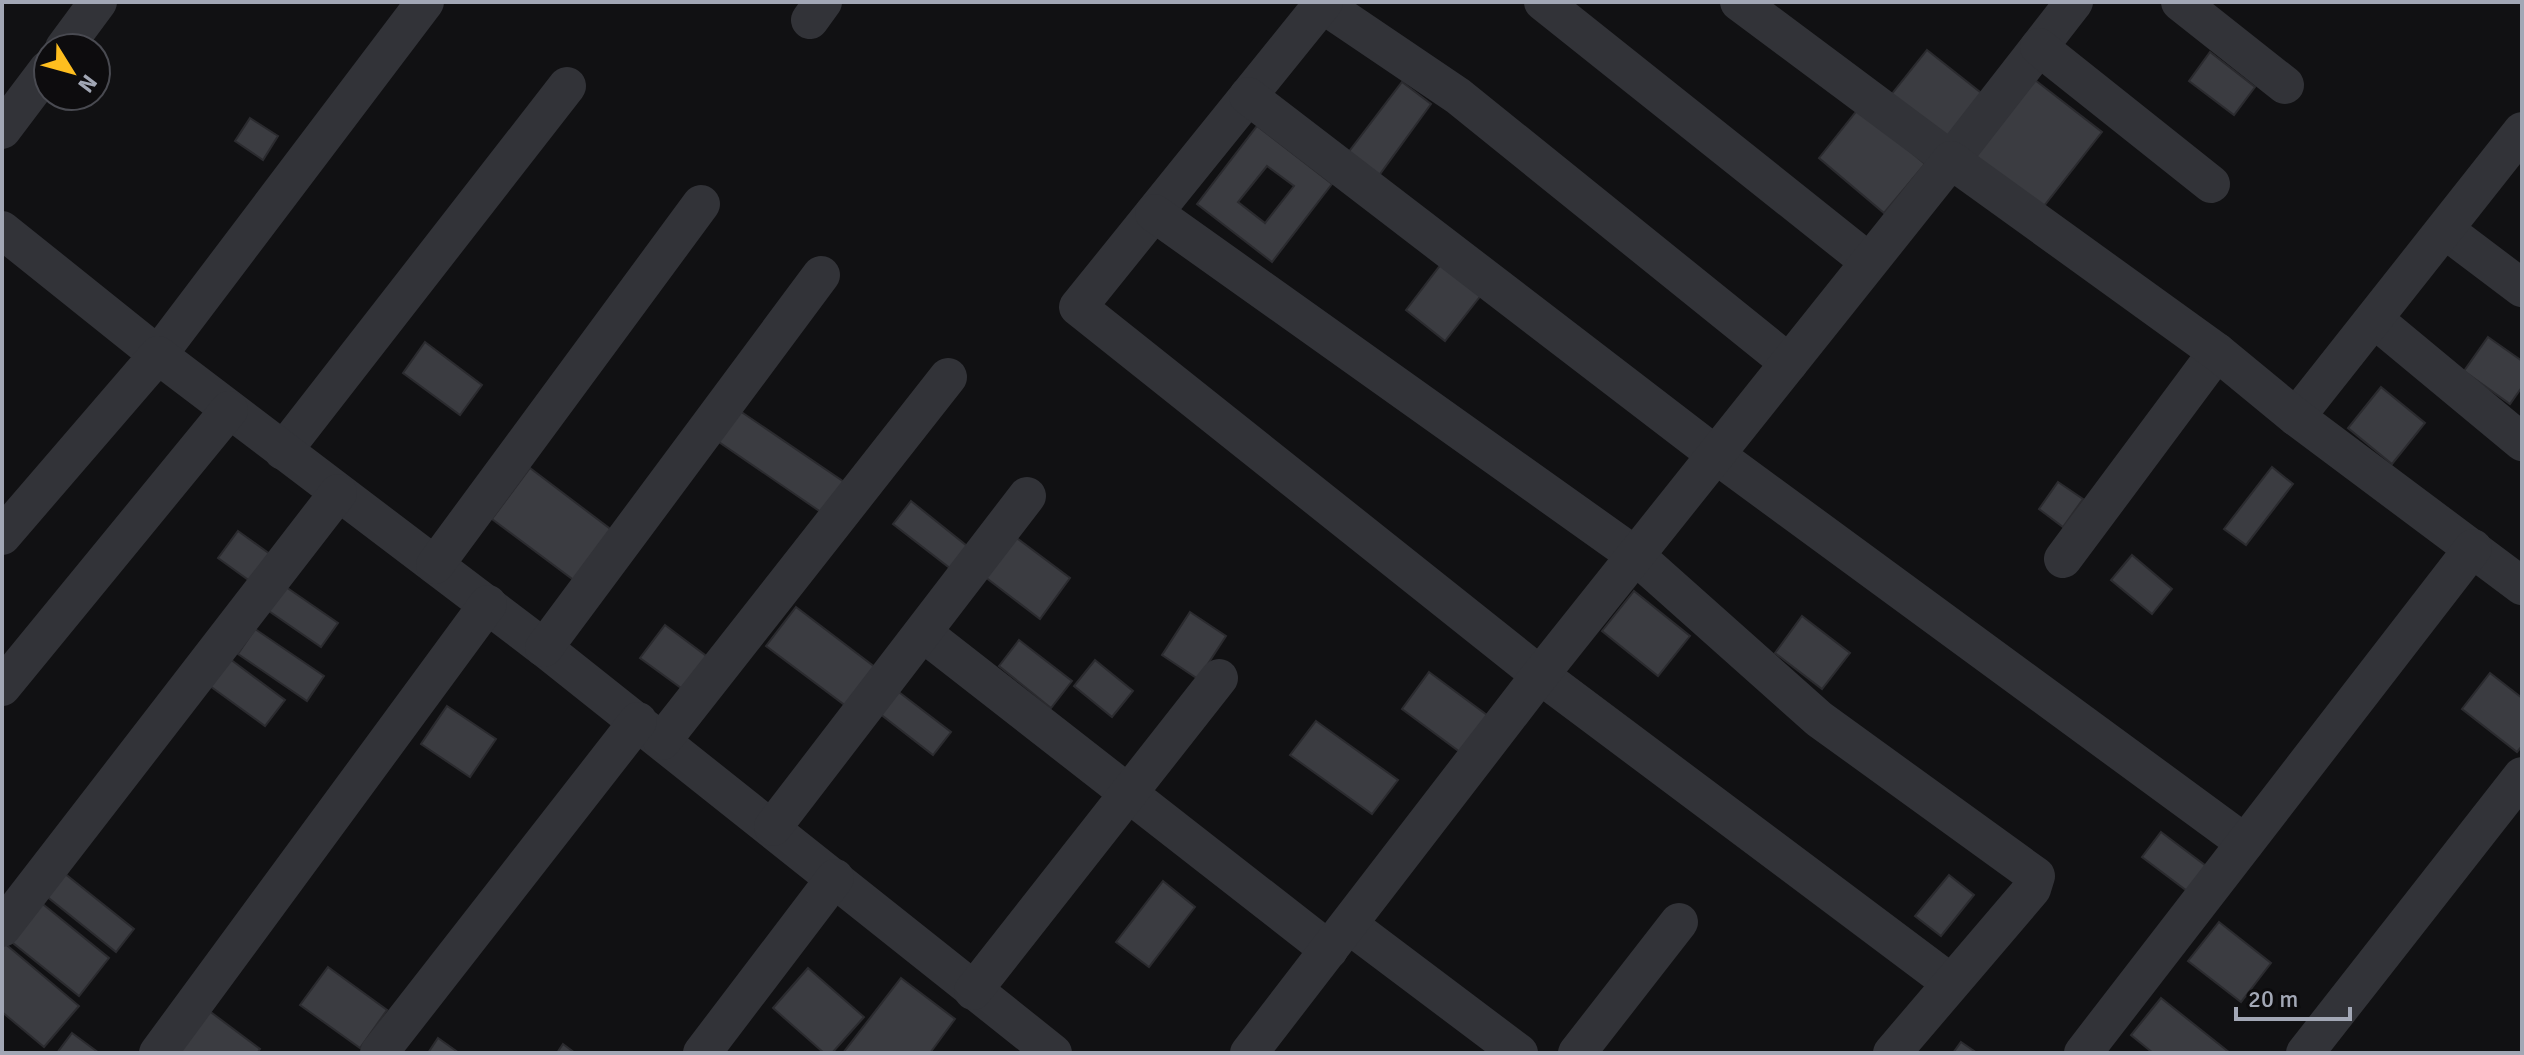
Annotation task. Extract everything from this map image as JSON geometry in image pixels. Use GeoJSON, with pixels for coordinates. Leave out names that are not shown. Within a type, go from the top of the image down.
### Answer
{"type":"FeatureCollection","features":[{"type":"Feature","properties":{"kind":"street"},"geometry":{"type":"LineString","coordinates":[[76,32],[98,2]]}},
{"type":"Feature","properties":{"kind":"street"},"geometry":{"type":"LineString","coordinates":[[2,536],[158,355],[425,2]]}},
{"type":"Feature","properties":{"kind":"street"},"geometry":{"type":"LineString","coordinates":[[1543,2],[1868,261]]}},
{"type":"Feature","properties":{"kind":"street"},"geometry":{"type":"LineString","coordinates":[[1739,2],[2217,352],[2296,417],[2522,586]]}},
{"type":"Feature","properties":{"kind":"street"},"geometry":{"type":"LineString","coordinates":[[1249,1053],[1540,675],[2074,2]]}},
{"type":"Feature","properties":{"kind":"street"},"geometry":{"type":"LineString","coordinates":[[2180,2],[2285,85]]}},
{"type":"Feature","properties":{"kind":"street"},"geometry":{"type":"LineString","coordinates":[[1789,363],[1458,96],[1322,3],[1078,307],[1540,675],[1951,983]]}},
{"type":"Feature","properties":{"kind":"street"},"geometry":{"type":"LineString","coordinates":[[2039,47],[2211,184]]}},
{"type":"Feature","properties":{"kind":"street"},"geometry":{"type":"LineString","coordinates":[[283,451],[567,86]]}},
{"type":"Feature","properties":{"kind":"street"},"geometry":{"type":"LineString","coordinates":[[2,130],[32,90]]}},
{"type":"Feature","properties":{"kind":"street"},"geometry":{"type":"LineString","coordinates":[[1248,96],[1716,455],[2245,843]]}},
{"type":"Feature","properties":{"kind":"street"},"geometry":{"type":"LineString","coordinates":[[2296,417],[2522,131]]}},
{"type":"Feature","properties":{"kind":"street"},"geometry":{"type":"LineString","coordinates":[[435,565],[701,204]]}},
{"type":"Feature","properties":{"kind":"street"},"geometry":{"type":"LineString","coordinates":[[1154,213],[1636,556],[1819,719],[2036,876],[2032,889],[1892,1053]]}},
{"type":"Feature","properties":{"kind":"street"},"geometry":{"type":"LineString","coordinates":[[2,230],[229,410],[488,604],[773,827],[1053,1053]]}},
{"type":"Feature","properties":{"kind":"street"},"geometry":{"type":"LineString","coordinates":[[2445,230],[2522,288]]}},
{"type":"Feature","properties":{"kind":"street"},"geometry":{"type":"LineString","coordinates":[[544,648],[821,275]]}},
{"type":"Feature","properties":{"kind":"street"},"geometry":{"type":"LineString","coordinates":[[2375,320],[2522,442]]}},
{"type":"Feature","properties":{"kind":"street"},"geometry":{"type":"LineString","coordinates":[[2063,559],[2217,352]]}},
{"type":"Feature","properties":{"kind":"street"},"geometry":{"type":"LineString","coordinates":[[379,1053],[948,377]]}},
{"type":"Feature","properties":{"kind":"street"},"geometry":{"type":"LineString","coordinates":[[2,687],[229,410]]}},
{"type":"Feature","properties":{"kind":"street"},"geometry":{"type":"LineString","coordinates":[[2,928],[338,493]]}},
{"type":"Feature","properties":{"kind":"street"},"geometry":{"type":"LineString","coordinates":[[773,827],[1027,496]]}},
{"type":"Feature","properties":{"kind":"street"},"geometry":{"type":"LineString","coordinates":[[2083,1053],[2473,548]]}},
{"type":"Feature","properties":{"kind":"street"},"geometry":{"type":"LineString","coordinates":[[158,1053],[488,604]]}},
{"type":"Feature","properties":{"kind":"street"},"geometry":{"type":"LineString","coordinates":[[923,633],[1129,793],[1339,937],[1519,1053]]}},
{"type":"Feature","properties":{"kind":"street"},"geometry":{"type":"LineString","coordinates":[[973,991],[1219,678]]}},
{"type":"Feature","properties":{"kind":"street"},"geometry":{"type":"LineString","coordinates":[[2305,1053],[2522,776]]}},
{"type":"Feature","properties":{"kind":"street"},"geometry":{"type":"LineString","coordinates":[[702,1053],[835,878]]}},
{"type":"Feature","properties":{"kind":"street"},"geometry":{"type":"LineString","coordinates":[[1577,1053],[1679,922]]}},
{"type":"Feature","properties":{"kind":"building"},"geometry":{"type":"Polygon","coordinates":[[[1927,50],[1985,96],[1946,146],[1887,100],[1927,50]]]}},
{"type":"Feature","properties":{"kind":"building"},"geometry":{"type":"Polygon","coordinates":[[[2210,52],[2255,87],[2234,115],[2189,81],[2210,52]]]}},
{"type":"Feature","properties":{"kind":"building"},"geometry":{"type":"Polygon","coordinates":[[[2035,80],[2102,132],[2040,211],[1974,158],[2035,80]]]}},
{"type":"Feature","properties":{"kind":"building"},"geometry":{"type":"Polygon","coordinates":[[[1402,82],[1431,104],[1372,185],[1341,162],[1402,82]]]}},
{"type":"Feature","properties":{"kind":"building"},"geometry":{"type":"Polygon","coordinates":[[[1859,108],[1925,164],[1884,213],[1819,158],[1859,108]]]}},
{"type":"Feature","properties":{"kind":"building"},"geometry":{"type":"Polygon","coordinates":[[[250,118],[278,136],[263,160],[235,141],[250,118]]]}},
{"type":"Feature","properties":{"kind":"building"},"geometry":{"type":"Polygon","coordinates":[[[1257,126],[1332,184],[1272,262],[1197,204],[1257,126]],[[1267,166],[1238,202],[1265,223],[1294,186],[1267,166]]]}},
{"type":"Feature","properties":{"kind":"building"},"geometry":{"type":"Polygon","coordinates":[[[1442,263],[1482,294],[1445,341],[1406,310],[1442,263]]]}},
{"type":"Feature","properties":{"kind":"building"},"geometry":{"type":"Polygon","coordinates":[[[2488,337],[2522,361],[2522,387],[2510,404],[2464,371],[2488,337]]]}},
{"type":"Feature","properties":{"kind":"building"},"geometry":{"type":"Polygon","coordinates":[[[425,342],[482,385],[460,415],[403,373],[425,342]]]}},
{"type":"Feature","properties":{"kind":"building"},"geometry":{"type":"Polygon","coordinates":[[[2381,387],[2425,423],[2392,464],[2348,428],[2381,387]]]}},
{"type":"Feature","properties":{"kind":"building"},"geometry":{"type":"Polygon","coordinates":[[[737,409],[850,486],[828,517],[716,440],[737,409]]]}},
{"type":"Feature","properties":{"kind":"building"},"geometry":{"type":"Polygon","coordinates":[[[2272,467],[2293,484],[2246,545],[2224,529],[2272,467]]]}},
{"type":"Feature","properties":{"kind":"building"},"geometry":{"type":"Polygon","coordinates":[[[530,468],[617,534],[579,584],[492,519],[530,468]]]}},
{"type":"Feature","properties":{"kind":"building"},"geometry":{"type":"Polygon","coordinates":[[[2058,482],[2083,499],[2063,527],[2039,509],[2058,482]]]}},
{"type":"Feature","properties":{"kind":"building"},"geometry":{"type":"Polygon","coordinates":[[[911,501],[972,550],[955,572],[893,524],[911,501]]]}},
{"type":"Feature","properties":{"kind":"building"},"geometry":{"type":"Polygon","coordinates":[[[1006,530],[1070,578],[1040,619],[976,570],[1006,530]]]}},
{"type":"Feature","properties":{"kind":"building"},"geometry":{"type":"Polygon","coordinates":[[[238,531],[274,557],[254,584],[218,558],[238,531]]]}},
{"type":"Feature","properties":{"kind":"building"},"geometry":{"type":"Polygon","coordinates":[[[2132,555],[2172,589],[2152,614],[2111,580],[2132,555]]]}},
{"type":"Feature","properties":{"kind":"building"},"geometry":{"type":"Polygon","coordinates":[[[283,585],[338,623],[321,647],[266,609],[283,585]]]}},
{"type":"Feature","properties":{"kind":"building"},"geometry":{"type":"Polygon","coordinates":[[[1634,591],[1690,636],[1658,676],[1602,631],[1634,591]]]}},
{"type":"Feature","properties":{"kind":"building"},"geometry":{"type":"Polygon","coordinates":[[[796,607],[880,671],[850,709],[766,646],[796,607]]]}},
{"type":"Feature","properties":{"kind":"building"},"geometry":{"type":"Polygon","coordinates":[[[1190,612],[1226,636],[1198,679],[1162,655],[1190,612]]]}},
{"type":"Feature","properties":{"kind":"building"},"geometry":{"type":"Polygon","coordinates":[[[1802,616],[1850,653],[1822,689],[1775,653],[1802,616]]]}},
{"type":"Feature","properties":{"kind":"building"},"geometry":{"type":"Polygon","coordinates":[[[665,625],[713,661],[688,693],[640,658],[665,625]]]}},
{"type":"Feature","properties":{"kind":"building"},"geometry":{"type":"Polygon","coordinates":[[[255,629],[324,676],[307,701],[238,654],[255,629]]]}},
{"type":"Feature","properties":{"kind":"building"},"geometry":{"type":"Polygon","coordinates":[[[1019,640],[1072,681],[1051,708],[999,666],[1019,640]]]}},
{"type":"Feature","properties":{"kind":"building"},"geometry":{"type":"Polygon","coordinates":[[[230,659],[285,700],[265,726],[210,686],[230,659]]]}},
{"type":"Feature","properties":{"kind":"building"},"geometry":{"type":"Polygon","coordinates":[[[1095,660],[1133,691],[1112,717],[1074,686],[1095,660]]]}},
{"type":"Feature","properties":{"kind":"building"},"geometry":{"type":"Polygon","coordinates":[[[1429,672],[1495,721],[1468,758],[1402,709],[1429,672]]]}},
{"type":"Feature","properties":{"kind":"building"},"geometry":{"type":"Polygon","coordinates":[[[2490,673],[2522,698],[2522,746],[2517,752],[2462,709],[2490,673]]]}},
{"type":"Feature","properties":{"kind":"building"},"geometry":{"type":"Polygon","coordinates":[[[887,683],[951,732],[933,755],[870,706],[887,683]]]}},
{"type":"Feature","properties":{"kind":"building"},"geometry":{"type":"Polygon","coordinates":[[[447,706],[496,739],[470,777],[421,744],[447,706]]]}},
{"type":"Feature","properties":{"kind":"building"},"geometry":{"type":"Polygon","coordinates":[[[1316,721],[1398,780],[1372,814],[1290,755],[1316,721]]]}},
{"type":"Feature","properties":{"kind":"building"},"geometry":{"type":"Polygon","coordinates":[[[2161,832],[2218,875],[2199,900],[2142,857],[2161,832]]]}},
{"type":"Feature","properties":{"kind":"building"},"geometry":{"type":"Polygon","coordinates":[[[64,873],[134,929],[116,952],[45,895],[64,873]]]}},
{"type":"Feature","properties":{"kind":"building"},"geometry":{"type":"Polygon","coordinates":[[[1949,875],[1974,895],[1941,936],[1915,916],[1949,875]]]}},
{"type":"Feature","properties":{"kind":"building"},"geometry":{"type":"Polygon","coordinates":[[[1163,881],[1195,907],[1149,967],[1116,942],[1163,881]]]}},
{"type":"Feature","properties":{"kind":"building"},"geometry":{"type":"Polygon","coordinates":[[[39,901],[109,958],[79,996],[8,939],[39,901]]]}},
{"type":"Feature","properties":{"kind":"building"},"geometry":{"type":"Polygon","coordinates":[[[2219,922],[2271,963],[2241,1002],[2188,961],[2219,922]]]}},
{"type":"Feature","properties":{"kind":"building"},"geometry":{"type":"Polygon","coordinates":[[[3,942],[79,1006],[44,1047],[2,1012],[3,942]]]}},
{"type":"Feature","properties":{"kind":"building"},"geometry":{"type":"Polygon","coordinates":[[[328,967],[387,1010],[360,1048],[300,1005],[328,967]]]}},
{"type":"Feature","properties":{"kind":"building"},"geometry":{"type":"Polygon","coordinates":[[[808,968],[864,1017],[832,1053],[824,1053],[773,1008],[808,968]]]}},
{"type":"Feature","properties":{"kind":"building"},"geometry":{"type":"Polygon","coordinates":[[[901,978],[955,1019],[930,1053],[843,1053],[901,978]]]}},
{"type":"Feature","properties":{"kind":"building"},"geometry":{"type":"Polygon","coordinates":[[[2161,998],[2230,1053],[2153,1053],[2131,1035],[2161,998]]]}},
{"type":"Feature","properties":{"kind":"building"},"geometry":{"type":"Polygon","coordinates":[[[200,1004],[260,1049],[257,1053],[164,1053],[200,1004]]]}},
{"type":"Feature","properties":{"kind":"building"},"geometry":{"type":"Polygon","coordinates":[[[72,1033],[99,1053],[57,1053],[72,1033]]]}},
{"type":"Feature","properties":{"kind":"building"},"geometry":{"type":"Polygon","coordinates":[[[438,1038],[459,1053],[428,1053],[438,1038]]]}},
{"type":"Feature","properties":{"kind":"building"},"geometry":{"type":"Polygon","coordinates":[[[1961,1042],[1977,1053],[1953,1053],[1961,1042]]]}},
{"type":"Feature","properties":{"kind":"building"},"geometry":{"type":"Polygon","coordinates":[[[563,1044],[575,1053],[557,1053],[563,1044]]]}}]}
